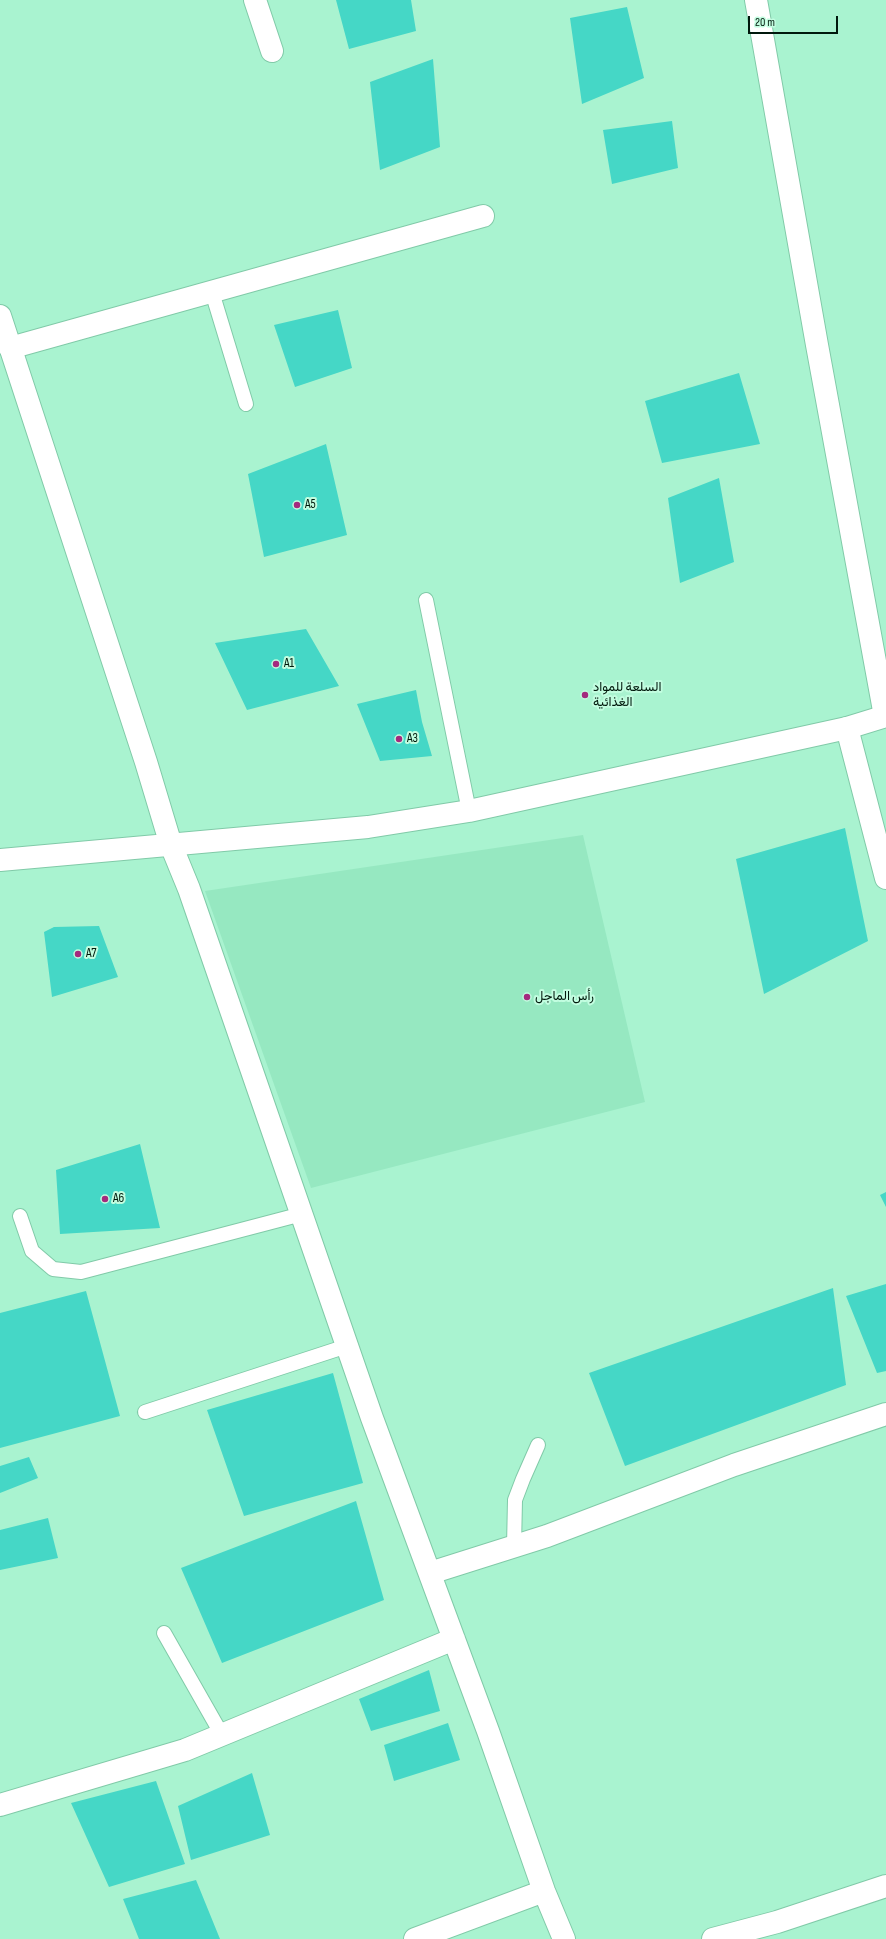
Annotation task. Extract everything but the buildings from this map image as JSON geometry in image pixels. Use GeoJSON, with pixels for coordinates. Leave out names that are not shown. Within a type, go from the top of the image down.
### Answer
{"type":"FeatureCollection","features":[{"type":"Feature","properties":{"kind":"street"},"geometry":{"type":"LineString","coordinates":[[255,0],[272,51]]}},
{"type":"Feature","properties":{"kind":"street"},"geometry":{"type":"LineString","coordinates":[[0,860],[368,827],[469,811],[847,728],[885,716],[756,0]]}},
{"type":"Feature","properties":{"kind":"street"},"geometry":{"type":"LineString","coordinates":[[10,348],[483,216]]}},
{"type":"Feature","properties":{"kind":"street"},"geometry":{"type":"LineString","coordinates":[[0,316],[146,762],[171,845],[189,889],[347,1346],[544,1891],[564,1939]]}},
{"type":"Feature","properties":{"kind":"street"},"geometry":{"type":"LineString","coordinates":[[847,728],[886,878]]}},
{"type":"Feature","properties":{"kind":"street"},"geometry":{"type":"LineString","coordinates":[[430,1573],[608,1514],[734,1465],[886,1414]]}},
{"type":"Feature","properties":{"kind":"street"},"geometry":{"type":"LineString","coordinates":[[2,1798],[185,1750],[454,1639]]}},
{"type":"Feature","properties":{"kind":"street"},"geometry":{"type":"LineString","coordinates":[[713,1939],[777,1922],[886,1886]]}},
{"type":"Feature","properties":{"kind":"street"},"geometry":{"type":"LineString","coordinates":[[415,1939],[544,1891]]}},
{"type":"Feature","properties":{"kind":"lane"},"geometry":{"type":"LineString","coordinates":[[212,292],[246,404]]}},
{"type":"Feature","properties":{"kind":"lane"},"geometry":{"type":"LineString","coordinates":[[426,600],[469,811]]}},
{"type":"Feature","properties":{"kind":"lane"},"geometry":{"type":"LineString","coordinates":[[20,1216],[32,1251],[53,1269],[81,1272],[302,1214]]}},
{"type":"Feature","properties":{"kind":"lane"},"geometry":{"type":"LineString","coordinates":[[145,1412],[347,1346]]}},
{"type":"Feature","properties":{"kind":"lane"},"geometry":{"type":"LineString","coordinates":[[514,1546],[515,1500],[538,1445]]}},
{"type":"Feature","properties":{"kind":"lane"},"geometry":{"type":"LineString","coordinates":[[164,1633],[222,1735]]}},
{"type":"Feature","properties":{"kind":"shaded area"},"geometry":{"type":"Polygon","coordinates":[[[583,835],[645,1102],[311,1188],[205,891],[583,835]]]}},
{"type":"Feature","properties":{"kind":"place","name":"A5"},"geometry":{"type":"Point","coordinates":[297,505]}},
{"type":"Feature","properties":{"kind":"place","name":"A1"},"geometry":{"type":"Point","coordinates":[276,664]}},
{"type":"Feature","properties":{"kind":"place","name":"السلعة للمواد الغذائية"},"geometry":{"type":"Point","coordinates":[585,695]}},
{"type":"Feature","properties":{"kind":"place","name":"A3"},"geometry":{"type":"Point","coordinates":[399,739]}},
{"type":"Feature","properties":{"kind":"place","name":"A7"},"geometry":{"type":"Point","coordinates":[78,954]}},
{"type":"Feature","properties":{"kind":"place","name":"رأس الماجل"},"geometry":{"type":"Point","coordinates":[527,997]}},
{"type":"Feature","properties":{"kind":"place","name":"A6"},"geometry":{"type":"Point","coordinates":[105,1199]}}]}
